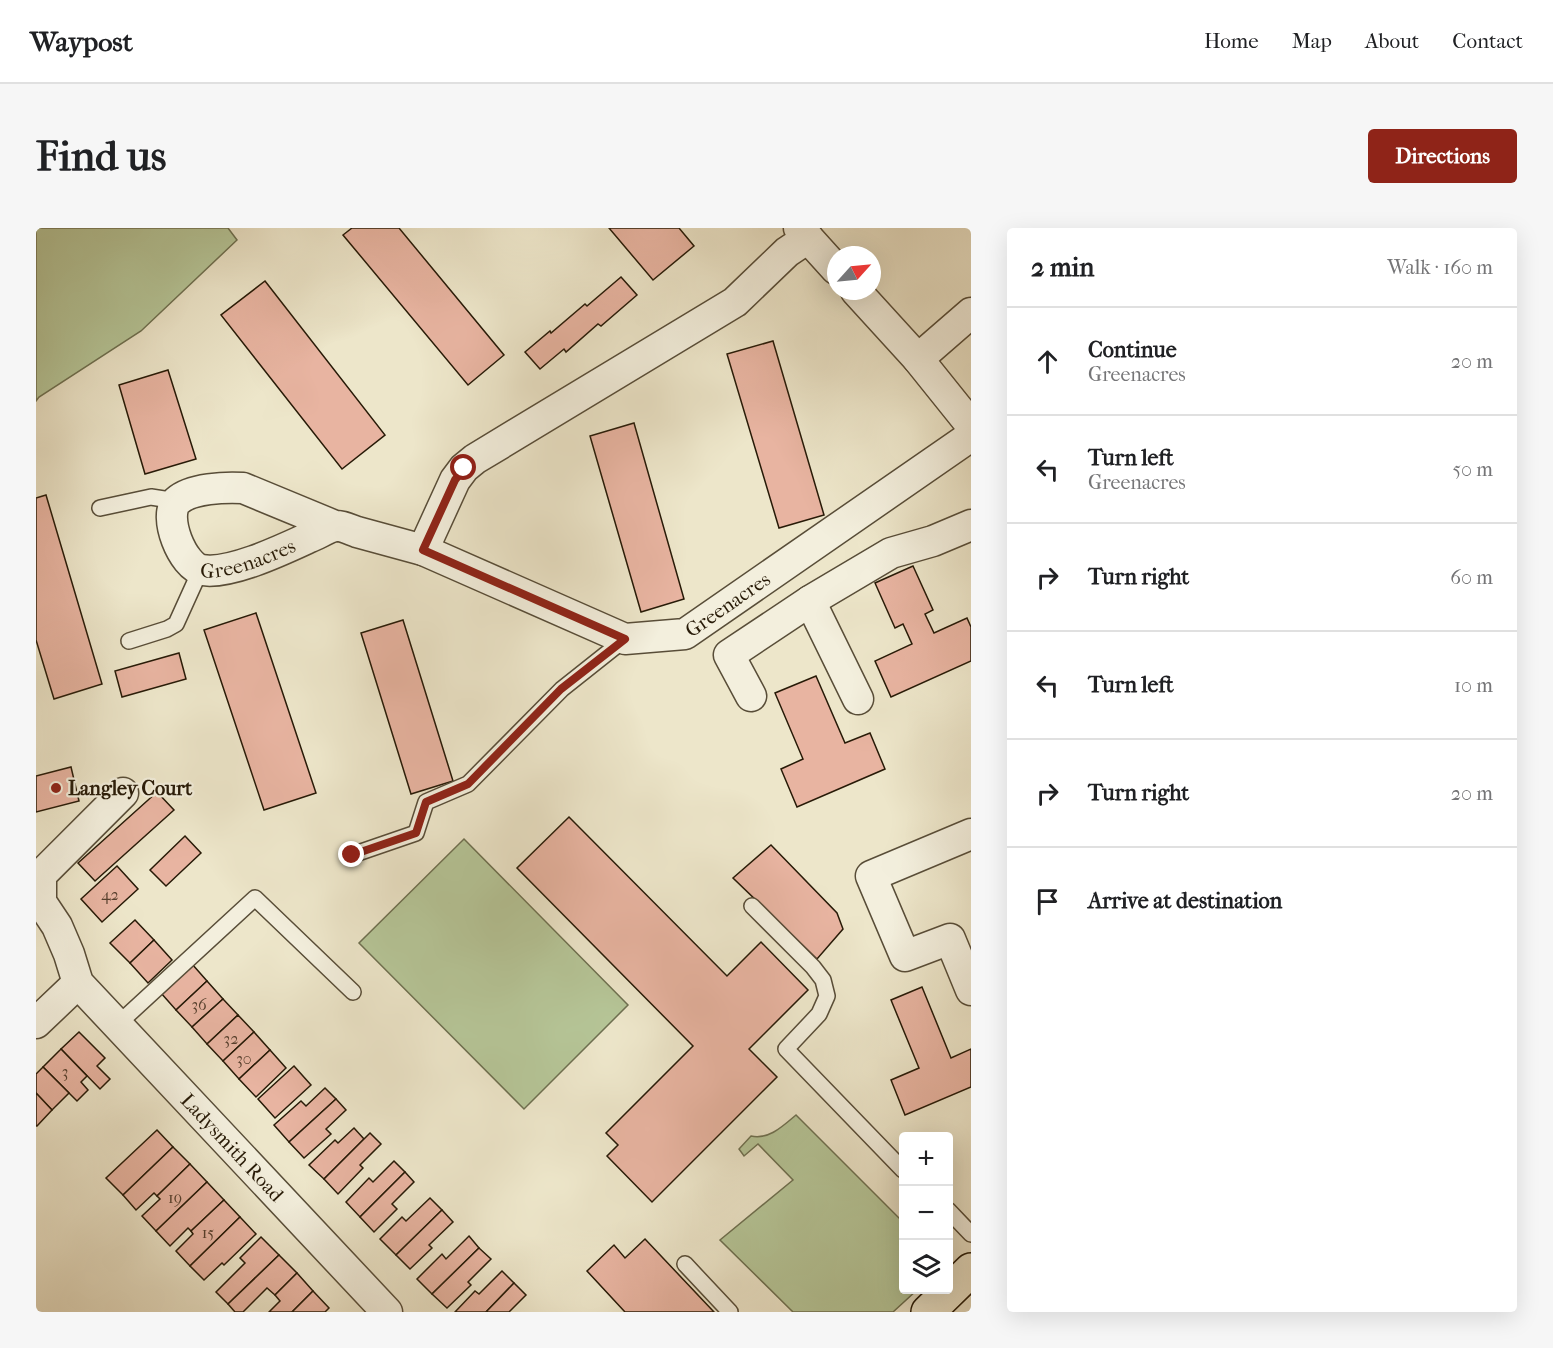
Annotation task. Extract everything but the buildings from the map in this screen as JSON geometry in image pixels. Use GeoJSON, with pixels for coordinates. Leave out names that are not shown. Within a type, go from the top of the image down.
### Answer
{"type":"FeatureCollection","features":[{"type":"Feature","properties":{"kind":"main road"},"geometry":{"type":"LineString","coordinates":[[928,1312],[971,1270]]}},
{"type":"Feature","properties":{"kind":"street"},"geometry":{"type":"LineString","coordinates":[[423,550],[455,480],[475,459],[735,302],[804,233],[827,259]]}},
{"type":"Feature","properties":{"kind":"street"},"geometry":{"type":"LineString","coordinates":[[864,300],[918,359],[971,425]]}},
{"type":"Feature","properties":{"kind":"street"},"geometry":{"type":"LineString","coordinates":[[918,359],[971,313]]}},
{"type":"Feature","properties":{"kind":"street","name":"Greenacres"},"geometry":{"type":"LineString","coordinates":[[335,526],[265,558],[219,570],[200,571],[189,562],[180,547],[172,525],[172,511],[177,501],[192,493],[228,487],[243,488],[335,526],[423,550],[625,639],[685,634],[971,436]]}},
{"type":"Feature","properties":{"kind":"street"},"geometry":{"type":"LineString","coordinates":[[751,696],[729,655],[810,601],[891,553],[933,541],[971,525]]}},
{"type":"Feature","properties":{"kind":"street"},"geometry":{"type":"LineString","coordinates":[[810,601],[858,699]]}},
{"type":"Feature","properties":{"kind":"street"},"geometry":{"type":"LineString","coordinates":[[36,1023],[78,983],[57,926],[41,902],[40,875],[123,793]]}},
{"type":"Feature","properties":{"kind":"street"},"geometry":{"type":"LineString","coordinates":[[971,834],[871,876],[905,956],[950,939],[971,990]]}},
{"type":"Feature","properties":{"kind":"street","name":"Ladysmith Road"},"geometry":{"type":"LineString","coordinates":[[78,983],[387,1312]]}},
{"type":"Feature","properties":{"kind":"lane","name":"Greenacres"},"geometry":{"type":"LineString","coordinates":[[100,508],[151,497],[177,501]]}},
{"type":"Feature","properties":{"kind":"lane"},"geometry":{"type":"LineString","coordinates":[[129,641],[176,624],[200,571]]}},
{"type":"Feature","properties":{"kind":"lane"},"geometry":{"type":"LineString","coordinates":[[352,855],[416,833],[426,802],[468,784],[561,689],[625,639]]}},
{"type":"Feature","properties":{"kind":"lane"},"geometry":{"type":"LineString","coordinates":[[117,1025],[255,898],[354,992]]}},
{"type":"Feature","properties":{"kind":"lane"},"geometry":{"type":"LineString","coordinates":[[752,906],[813,967],[823,980],[827,996],[819,1014],[786,1049],[899,1166]]}},
{"type":"Feature","properties":{"kind":"lane"},"geometry":{"type":"LineString","coordinates":[[953,1215],[971,1234]]}},
{"type":"Feature","properties":{"kind":"lane"},"geometry":{"type":"LineString","coordinates":[[685,1264],[730,1312]]}},
{"type":"Feature","properties":{"kind":"green space"},"geometry":{"type":"Polygon","coordinates":[[[36,228],[228,228],[237,240],[141,331],[36,401],[36,228]]]}},
{"type":"Feature","properties":{"kind":"green space"},"geometry":{"type":"Polygon","coordinates":[[[464,839],[628,1005],[524,1109],[359,943],[464,839]]]}},
{"type":"Feature","properties":{"kind":"green space"},"geometry":{"type":"Polygon","coordinates":[[[796,1115],[899,1218],[899,1294],[913,1294],[893,1312],[793,1312],[720,1240],[793,1180],[758,1144],[744,1156],[739,1149],[751,1136],[764,1136],[781,1128],[796,1115]]]}},
{"type":"Feature","properties":{"kind":"place","name":"Langley Court"},"geometry":{"type":"Point","coordinates":[56,788]}},
{"type":"Feature","properties":{"kind":"route"},"geometry":{"type":"LineString","coordinates":[[352,855],[416,833],[426,802],[468,784],[561,689],[625,639],[423,550],[455,480],[464,468]]}}]}
